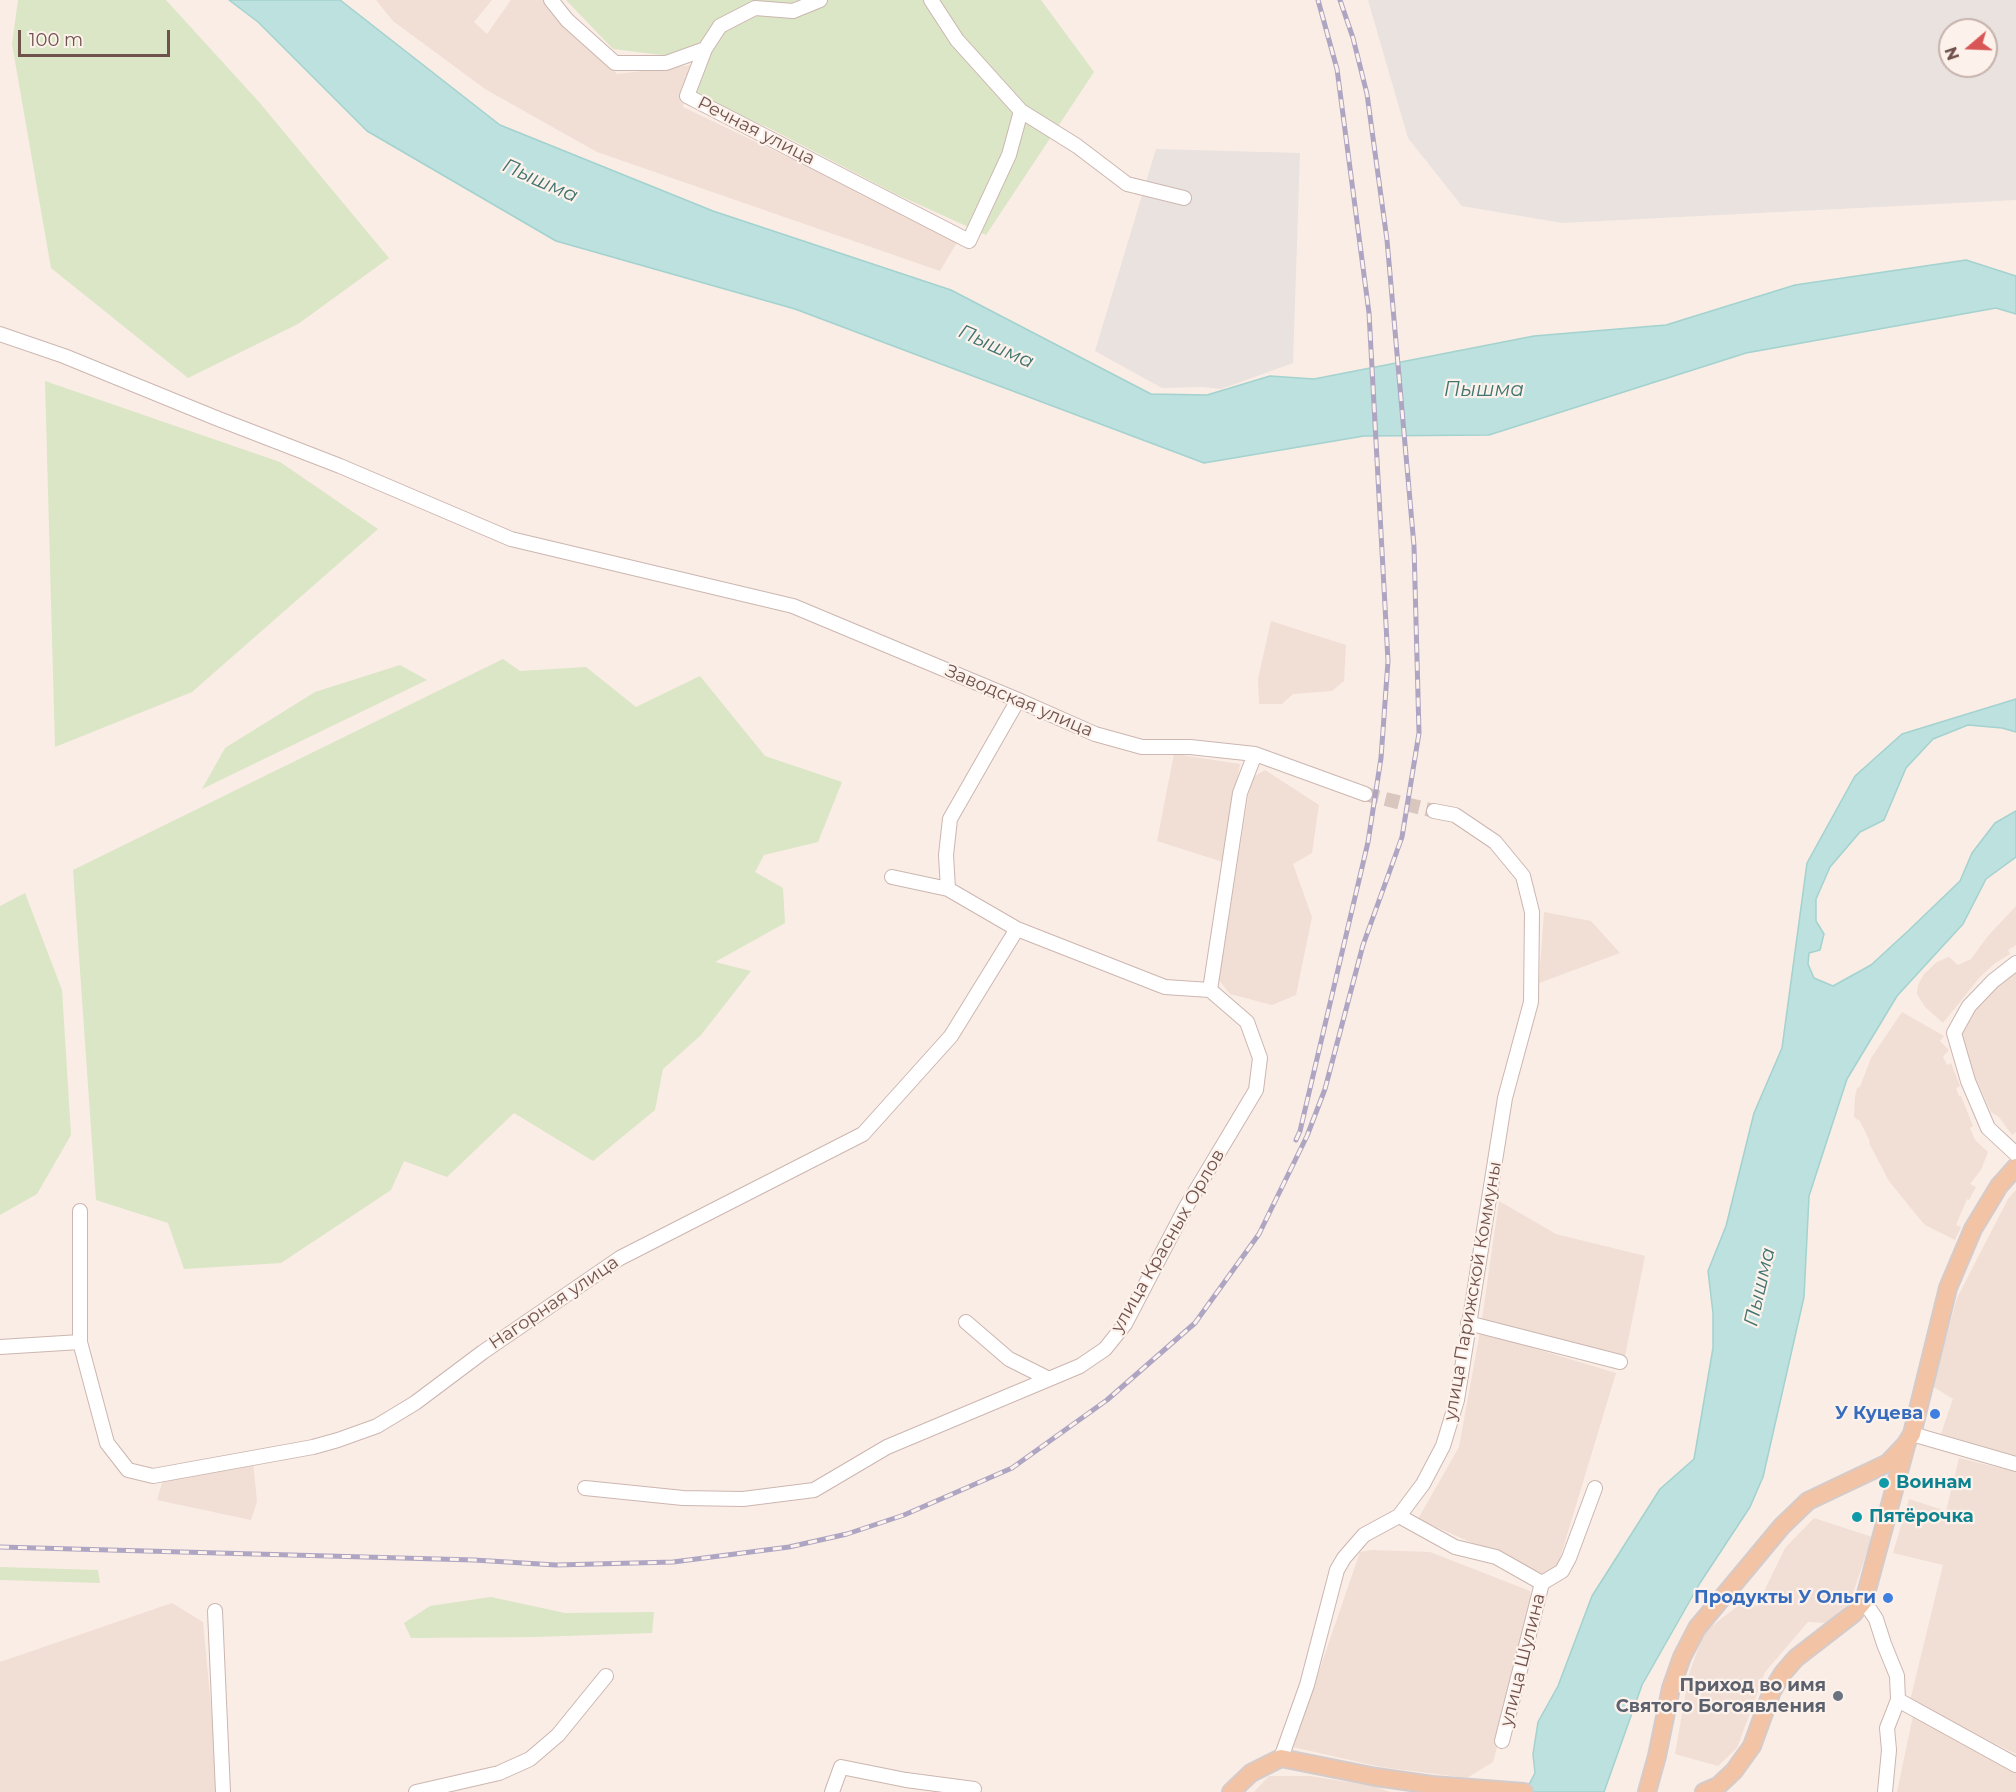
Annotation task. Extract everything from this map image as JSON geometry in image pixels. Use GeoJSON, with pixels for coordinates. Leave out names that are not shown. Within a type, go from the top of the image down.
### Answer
{"type":"FeatureCollection","features":[{"type":"Feature","properties":{"kind":"main road"},"geometry":{"type":"LineString","coordinates":[[1704,1792],[1718,1786],[1734,1771],[1752,1746],[1772,1691],[1783,1672],[1796,1658],[1853,1614],[1864,1601],[1948,1288],[1973,1229],[1999,1186],[2016,1167]]}},
{"type":"Feature","properties":{"kind":"main road"},"geometry":{"type":"LineString","coordinates":[[1647,1792],[1671,1688],[1682,1658],[1697,1628],[1782,1526],[1808,1501],[1888,1463],[1909,1438]]}},
{"type":"Feature","properties":{"kind":"main road"},"geometry":{"type":"LineString","coordinates":[[1231,1792],[1251,1773],[1281,1758],[1376,1777],[1432,1785],[1524,1792]]}},
{"type":"Feature","properties":{"kind":"street"},"geometry":{"type":"LineString","coordinates":[[550,0],[567,20],[615,63],[666,63],[705,49],[720,26],[755,8],[793,11],[819,0]]}},
{"type":"Feature","properties":{"kind":"street"},"geometry":{"type":"LineString","coordinates":[[931,0],[957,40],[1021,111],[1077,146],[1127,184],[1184,198]]}},
{"type":"Feature","properties":{"kind":"street","name":"Речная улица"},"geometry":{"type":"LineString","coordinates":[[705,49],[687,96],[969,241],[1009,155],[1021,111]]}},
{"type":"Feature","properties":{"kind":"street","name":"Заводская улица"},"geometry":{"type":"LineString","coordinates":[[0,334],[64,356],[340,466],[510,539],[793,606],[1095,734],[1142,747],[1190,747],[1255,754],[1365,794]]}},
{"type":"Feature","properties":{"kind":"street"},"geometry":{"type":"LineString","coordinates":[[948,889],[946,855],[950,819],[1018,700]]}},
{"type":"Feature","properties":{"kind":"street"},"geometry":{"type":"LineString","coordinates":[[892,877],[948,889],[1017,929],[1165,987],[1210,990],[1240,793],[1255,754]]}},
{"type":"Feature","properties":{"kind":"street","name":"улица Парижской Коммуны"},"geometry":{"type":"LineString","coordinates":[[1281,1758],[1307,1685],[1336,1570],[1364,1535],[1399,1516],[1423,1484],[1443,1446],[1457,1400],[1505,1098],[1531,1002],[1532,912],[1523,876],[1495,842],[1455,815],[1434,811]]}},
{"type":"Feature","properties":{"kind":"street","name":"Нагорная улица"},"geometry":{"type":"LineString","coordinates":[[80,1211],[80,1342],[107,1443],[128,1470],[153,1476],[313,1447],[338,1440],[377,1426],[415,1403],[483,1352],[620,1258],[862,1134],[951,1036],[1017,929]]}},
{"type":"Feature","properties":{"kind":"street"},"geometry":{"type":"LineString","coordinates":[[2016,963],[1993,981],[1970,1006],[1954,1033],[1968,1081],[1988,1128],[2016,1154]]}},
{"type":"Feature","properties":{"kind":"street","name":"улица Красных Орлов"},"geometry":{"type":"LineString","coordinates":[[585,1488],[683,1498],[743,1499],[814,1490],[887,1447],[1080,1366],[1105,1349],[1125,1324],[1186,1207],[1256,1090],[1260,1058],[1247,1022],[1210,990]]}},
{"type":"Feature","properties":{"kind":"street"},"geometry":{"type":"LineString","coordinates":[[966,1322],[1009,1359],[1047,1378]]}},
{"type":"Feature","properties":{"kind":"street"},"geometry":{"type":"LineString","coordinates":[[1468,1323],[1620,1362]]}},
{"type":"Feature","properties":{"kind":"street"},"geometry":{"type":"LineString","coordinates":[[0,1347],[80,1342]]}},
{"type":"Feature","properties":{"kind":"street"},"geometry":{"type":"LineString","coordinates":[[1909,1438],[2016,1464]]}},
{"type":"Feature","properties":{"kind":"street","name":"улица Шулина"},"geometry":{"type":"LineString","coordinates":[[1502,1741],[1542,1582],[1562,1571],[1595,1488]]}},
{"type":"Feature","properties":{"kind":"street"},"geometry":{"type":"LineString","coordinates":[[1399,1516],[1455,1547],[1496,1557],[1542,1582]]}},
{"type":"Feature","properties":{"kind":"street"},"geometry":{"type":"LineString","coordinates":[[1864,1601],[1876,1619],[1897,1676],[1898,1700],[1887,1728],[1889,1750],[1885,1792]]}},
{"type":"Feature","properties":{"kind":"street"},"geometry":{"type":"LineString","coordinates":[[214,1611],[223,1792]]}},
{"type":"Feature","properties":{"kind":"street"},"geometry":{"type":"LineString","coordinates":[[416,1792],[499,1773],[530,1759],[558,1735],[606,1676]]}},
{"type":"Feature","properties":{"kind":"street"},"geometry":{"type":"LineString","coordinates":[[1898,1700],[2016,1765]]}},
{"type":"Feature","properties":{"kind":"street"},"geometry":{"type":"LineString","coordinates":[[832,1792],[841,1767],[906,1780],[974,1789]]}},
{"type":"Feature","properties":{"kind":"shaded area"},"geometry":{"type":"Polygon","coordinates":[[[376,0],[492,0],[474,22],[487,34],[511,0],[547,0],[617,74],[692,65],[683,107],[959,239],[940,271],[597,152],[485,89],[393,21],[376,0]]]}},
{"type":"Feature","properties":{"kind":"shaded area"},"geometry":{"type":"Polygon","coordinates":[[[1368,0],[2016,0],[2016,200],[1562,223],[1462,206],[1408,138],[1368,0]]]}},
{"type":"Feature","properties":{"kind":"shaded area"},"geometry":{"type":"Polygon","coordinates":[[[1156,149],[1300,153],[1293,363],[1221,389],[1162,388],[1095,351],[1156,149]]]}},
{"type":"Feature","properties":{"kind":"shaded area"},"geometry":{"type":"Polygon","coordinates":[[[1271,621],[1346,645],[1344,681],[1332,691],[1293,694],[1282,704],[1259,704],[1258,679],[1271,621]]]}},
{"type":"Feature","properties":{"kind":"shaded area"},"geometry":{"type":"Polygon","coordinates":[[[1174,754],[1240,764],[1223,862],[1157,841],[1174,754]]]}},
{"type":"Feature","properties":{"kind":"shaded area"},"geometry":{"type":"Polygon","coordinates":[[[1265,770],[1319,805],[1312,853],[1293,864],[1312,917],[1296,995],[1272,1005],[1230,994],[1219,980],[1251,778],[1265,770]]]}},
{"type":"Feature","properties":{"kind":"shaded area"},"geometry":{"type":"Polygon","coordinates":[[[2016,906],[2016,945],[2008,950],[2010,954],[1980,977],[1943,1023],[1925,1007],[1917,994],[1918,985],[1924,974],[1937,962],[1949,957],[1958,965],[1971,959],[1988,936],[2016,906]]]}},
{"type":"Feature","properties":{"kind":"shaded area"},"geometry":{"type":"Polygon","coordinates":[[[1544,912],[1591,921],[1620,953],[1539,983],[1544,912]]]}},
{"type":"Feature","properties":{"kind":"shaded area"},"geometry":{"type":"Polygon","coordinates":[[[2016,968],[2016,1132],[2012,1135],[1999,1117],[1991,1112],[1957,1037],[1963,1015],[2016,968]]]}},
{"type":"Feature","properties":{"kind":"shaded area"},"geometry":{"type":"Polygon","coordinates":[[[1902,1012],[1944,1036],[1940,1041],[1949,1050],[1943,1057],[1947,1065],[1951,1063],[1960,1086],[1956,1088],[1973,1126],[1970,1128],[1975,1140],[1988,1152],[1981,1170],[1970,1184],[1976,1187],[1969,1200],[1967,1199],[1956,1225],[1961,1227],[1955,1240],[1925,1225],[1918,1217],[1889,1181],[1860,1121],[1854,1117],[1857,1088],[1860,1087],[1871,1058],[1902,1012]]]}},
{"type":"Feature","properties":{"kind":"shaded area"},"geometry":{"type":"Polygon","coordinates":[[[2016,1190],[2016,1457],[1941,1434],[1953,1399],[1932,1386],[1957,1298],[2008,1199],[2016,1190]]]}},
{"type":"Feature","properties":{"kind":"shaded area"},"geometry":{"type":"Polygon","coordinates":[[[1499,1201],[1556,1234],[1645,1256],[1625,1356],[1481,1326],[1499,1201]]]}},
{"type":"Feature","properties":{"kind":"shaded area"},"geometry":{"type":"Polygon","coordinates":[[[1480,1332],[1616,1373],[1557,1568],[1543,1574],[1418,1519],[1459,1447],[1480,1332]]]}},
{"type":"Feature","properties":{"kind":"shaded area"},"geometry":{"type":"Polygon","coordinates":[[[1959,1458],[2016,1472],[2016,1754],[1910,1701],[1943,1565],[1893,1553],[1909,1499],[1946,1511],[1959,1458]]]}},
{"type":"Feature","properties":{"kind":"shaded area"},"geometry":{"type":"Polygon","coordinates":[[[253,1461],[257,1502],[251,1520],[157,1500],[163,1480],[253,1461]]]}},
{"type":"Feature","properties":{"kind":"shaded area"},"geometry":{"type":"Polygon","coordinates":[[[1814,1518],[1872,1537],[1850,1602],[1827,1623],[1808,1622],[1765,1672],[1737,1748],[1718,1766],[1675,1754],[1689,1674],[1702,1638],[1707,1630],[1744,1601],[1757,1606],[1785,1548],[1814,1518]]]}},
{"type":"Feature","properties":{"kind":"shaded area"},"geometry":{"type":"Polygon","coordinates":[[[1372,1550],[1430,1552],[1530,1591],[1534,1612],[1493,1762],[1467,1778],[1381,1767],[1293,1747],[1360,1552],[1372,1550]]]}},
{"type":"Feature","properties":{"kind":"shaded area"},"geometry":{"type":"Polygon","coordinates":[[[172,1603],[203,1622],[219,1792],[0,1792],[0,1662],[172,1603]]]}},
{"type":"Feature","properties":{"kind":"shaded area"},"geometry":{"type":"Polygon","coordinates":[[[1914,1711],[2016,1768],[2016,1792],[1897,1792],[1914,1711]]]}},
{"type":"Feature","properties":{"kind":"shaded area"},"geometry":{"type":"Polygon","coordinates":[[[1269,1776],[1310,1776],[1373,1786],[1390,1792],[1254,1792],[1269,1776]]]}},
{"type":"Feature","properties":{"kind":"green space"},"geometry":{"type":"Polygon","coordinates":[[[18,0],[166,0],[259,102],[389,258],[298,324],[188,378],[51,268],[12,44],[18,0]]]}},
{"type":"Feature","properties":{"kind":"green space"},"geometry":{"type":"Polygon","coordinates":[[[566,0],[1041,0],[1094,72],[986,235],[898,195],[771,129],[694,95],[715,41],[670,56],[613,49],[566,0]]]}},
{"type":"Feature","properties":{"kind":"green space"},"geometry":{"type":"Polygon","coordinates":[[[45,381],[280,462],[378,529],[192,692],[55,747],[45,381]]]}},
{"type":"Feature","properties":{"kind":"green space"},"geometry":{"type":"Polygon","coordinates":[[[503,659],[520,671],[586,667],[636,707],[700,676],[765,756],[842,782],[818,842],[764,855],[755,872],[783,888],[785,923],[715,962],[751,971],[701,1035],[663,1069],[655,1110],[593,1161],[514,1113],[447,1177],[404,1161],[391,1190],[281,1263],[184,1269],[168,1223],[96,1200],[73,870],[503,659]]]}},
{"type":"Feature","properties":{"kind":"green space"},"geometry":{"type":"Polygon","coordinates":[[[400,665],[427,680],[202,789],[225,748],[315,692],[400,665]]]}},
{"type":"Feature","properties":{"kind":"green space"},"geometry":{"type":"Polygon","coordinates":[[[25,893],[62,990],[71,1135],[37,1194],[0,1215],[0,906],[25,893]]]}},
{"type":"Feature","properties":{"kind":"green space"},"geometry":{"type":"Polygon","coordinates":[[[0,1567],[98,1570],[100,1583],[0,1580],[0,1567]]]}},
{"type":"Feature","properties":{"kind":"green space"},"geometry":{"type":"Polygon","coordinates":[[[491,1597],[565,1613],[654,1612],[652,1633],[411,1638],[404,1623],[430,1606],[491,1597]]]}},
{"type":"Feature","properties":{"kind":"water","name":"Пышма"},"geometry":{"type":"Polygon","coordinates":[[[229,0],[340,0],[500,125],[713,211],[951,290],[1151,394],[1207,395],[1270,376],[1314,379],[1534,336],[1666,325],[1795,285],[1966,260],[2016,276],[2016,314],[1996,308],[1746,353],[1489,435],[1364,436],[1204,463],[795,309],[556,241],[367,131],[258,22],[229,0]]]}},
{"type":"Feature","properties":{"kind":"water","name":"Пышма"},"geometry":{"type":"Polygon","coordinates":[[[2016,699],[2016,732],[2002,728],[1968,725],[1933,739],[1906,768],[1884,820],[1860,832],[1830,867],[1816,899],[1816,921],[1824,934],[1820,950],[1809,953],[1808,964],[1814,978],[1833,986],[1871,965],[1908,931],[1960,881],[1972,853],[1995,823],[2016,811],[2016,857],[1986,879],[1963,924],[1897,996],[1847,1079],[1809,1196],[1804,1297],[1763,1477],[1750,1507],[1700,1583],[1642,1685],[1604,1792],[1525,1792],[1535,1773],[1533,1754],[1538,1722],[1558,1686],[1592,1596],[1660,1489],[1694,1459],[1713,1348],[1713,1313],[1708,1271],[1726,1226],[1754,1113],[1782,1048],[1807,863],[1855,776],[1902,734],[2016,699]]]}},
{"type":"Feature","properties":{"kind":"tunnel"},"geometry":{"type":"LineString","coordinates":[[1365,794],[1434,811]]}},
{"type":"Feature","properties":{"kind":"railway"},"geometry":{"type":"LineString","coordinates":[[1296,1140],[1368,842],[1381,758],[1388,661],[1369,313],[1337,69],[1318,0]]}},
{"type":"Feature","properties":{"kind":"railway"},"geometry":{"type":"LineString","coordinates":[[0,1547],[474,1560],[556,1565],[673,1562],[789,1547],[847,1534],[904,1515],[1012,1468],[1107,1400],[1195,1323],[1259,1234],[1307,1136],[1325,1089],[1363,945],[1402,837],[1419,733],[1414,546],[1387,240],[1367,94],[1353,38],[1340,0]]}},
{"type":"Feature","properties":{"kind":"place","name":"У Куцева"},"geometry":{"type":"Point","coordinates":[1935,1414]}},
{"type":"Feature","properties":{"kind":"place","name":"Воинам"},"geometry":{"type":"Point","coordinates":[1884,1483]}},
{"type":"Feature","properties":{"kind":"place","name":"Пятёрочка"},"geometry":{"type":"Point","coordinates":[1857,1517]}},
{"type":"Feature","properties":{"kind":"place","name":"Продукты У Ольги"},"geometry":{"type":"Point","coordinates":[1888,1598]}},
{"type":"Feature","properties":{"kind":"place","name":"Приход во имя Святого Богоявления"},"geometry":{"type":"Point","coordinates":[1838,1696]}}]}
